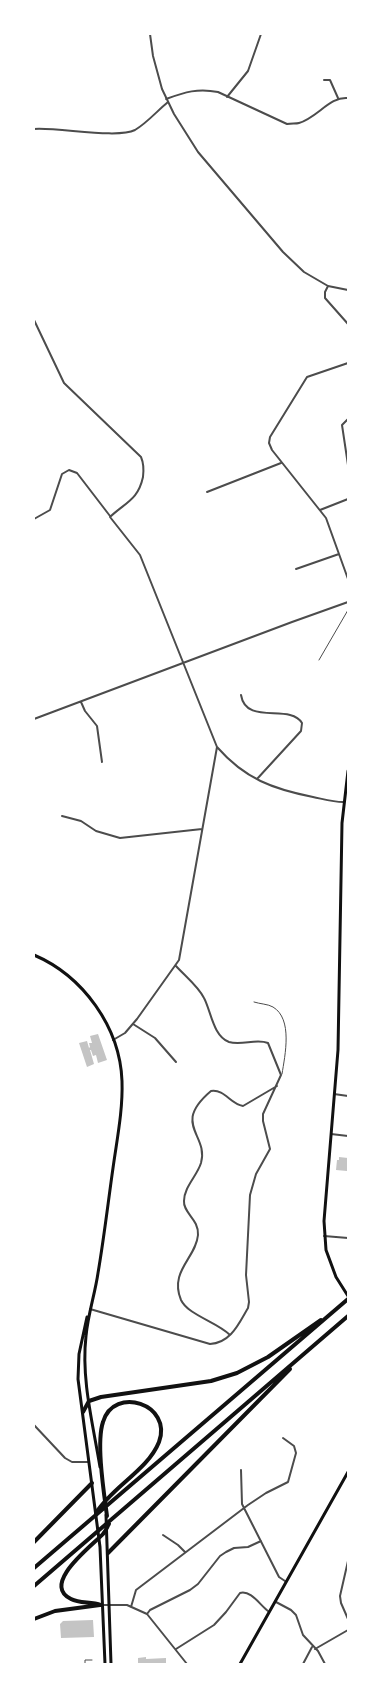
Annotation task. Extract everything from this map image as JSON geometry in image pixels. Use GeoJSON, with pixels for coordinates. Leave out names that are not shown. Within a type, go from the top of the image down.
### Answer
{"type":"FeatureCollection","features":[{"type":"Feature","properties":{"kind":"highway"},"geometry":{"type":"LineString","coordinates":[[34,1568],[348,1298]]}},
{"type":"Feature","properties":{"kind":"highway"},"geometry":{"type":"LineString","coordinates":[[83,1412],[89,1401],[101,1397],[211,1381],[237,1373],[268,1356],[337,1309]]}},
{"type":"Feature","properties":{"kind":"highway"},"geometry":{"type":"LineString","coordinates":[[34,1586],[347,1317]]}},
{"type":"Feature","properties":{"kind":"highway"},"geometry":{"type":"LineString","coordinates":[[108,1553],[316,1343]]}},
{"type":"Feature","properties":{"kind":"highway"},"geometry":{"type":"LineString","coordinates":[[93,1517],[101,1504],[116,1490],[152,1455],[160,1440],[161,1428],[157,1416],[148,1407],[138,1402],[127,1402],[117,1405],[109,1411],[102,1424],[101,1444],[106,1516]]}},
{"type":"Feature","properties":{"kind":"highway"},"geometry":{"type":"LineString","coordinates":[[34,1542],[92,1483]]}},
{"type":"Feature","properties":{"kind":"highway"},"geometry":{"type":"LineString","coordinates":[[101,1605],[94,1602],[72,1600],[66,1596],[63,1589],[63,1580],[66,1571],[104,1533],[112,1520]]}},
{"type":"Feature","properties":{"kind":"highway"},"geometry":{"type":"LineString","coordinates":[[34,1618],[55,1611],[101,1605]]}},
{"type":"Feature","properties":{"kind":"main road"},"geometry":{"type":"LineString","coordinates":[[348,771],[343,802],[338,1050],[324,1221],[326,1250],[336,1276],[348,1298]]}},
{"type":"Feature","properties":{"kind":"main road"},"geometry":{"type":"LineString","coordinates":[[34,955],[52,964],[79,986],[98,1009],[113,1040],[120,1067],[122,1101],[98,1274],[78,1360],[78,1379],[100,1547],[104,1664]]}},
{"type":"Feature","properties":{"kind":"main road"},"geometry":{"type":"LineString","coordinates":[[90,1309],[85,1354],[89,1401],[106,1516],[111,1664]]}},
{"type":"Feature","properties":{"kind":"main road"},"geometry":{"type":"LineString","coordinates":[[240,1664],[268,1611],[348,1472]]}},
{"type":"Feature","properties":{"kind":"street"},"geometry":{"type":"LineString","coordinates":[[150,34],[155,65],[167,100],[198,152],[247,212],[298,267],[319,282],[348,290]]}},
{"type":"Feature","properties":{"kind":"street"},"geometry":{"type":"LineString","coordinates":[[227,97],[248,71],[261,34]]}},
{"type":"Feature","properties":{"kind":"street"},"geometry":{"type":"LineString","coordinates":[[324,80],[330,80],[338,98]]}},
{"type":"Feature","properties":{"kind":"street"},"geometry":{"type":"LineString","coordinates":[[34,128],[113,133],[134,130],[167,100],[198,90],[209,90],[288,124],[300,123],[338,98],[348,98]]}},
{"type":"Feature","properties":{"kind":"street"},"geometry":{"type":"LineString","coordinates":[[328,286],[325,298],[348,324]]}},
{"type":"Feature","properties":{"kind":"street"},"geometry":{"type":"LineString","coordinates":[[34,320],[64,383],[116,431],[141,457],[143,462],[144,469],[139,491],[110,517]]}},
{"type":"Feature","properties":{"kind":"street"},"geometry":{"type":"LineString","coordinates":[[348,363],[307,377],[269,439],[270,447],[281,463],[329,523],[348,579]]}},
{"type":"Feature","properties":{"kind":"street"},"geometry":{"type":"LineString","coordinates":[[348,418],[342,425],[348,465]]}},
{"type":"Feature","properties":{"kind":"street"},"geometry":{"type":"LineString","coordinates":[[207,492],[281,463]]}},
{"type":"Feature","properties":{"kind":"street"},"geometry":{"type":"LineString","coordinates":[[34,519],[50,510],[62,474],[69,470],[77,473],[138,552],[218,747],[228,759],[257,780],[283,791],[343,802]]}},
{"type":"Feature","properties":{"kind":"street"},"geometry":{"type":"LineString","coordinates":[[320,510],[348,499]]}},
{"type":"Feature","properties":{"kind":"street"},"geometry":{"type":"LineString","coordinates":[[296,569],[340,553]]}},
{"type":"Feature","properties":{"kind":"street"},"geometry":{"type":"LineString","coordinates":[[34,719],[348,602]]}},
{"type":"Feature","properties":{"kind":"street"},"geometry":{"type":"LineString","coordinates":[[241,695],[244,704],[250,710],[296,717],[302,723],[301,731],[257,780]]}},
{"type":"Feature","properties":{"kind":"street"},"geometry":{"type":"LineString","coordinates":[[81,702],[85,711],[97,726],[102,762]]}},
{"type":"Feature","properties":{"kind":"street"},"geometry":{"type":"LineString","coordinates":[[113,1040],[122,1036],[133,1024],[179,960],[218,747]]}},
{"type":"Feature","properties":{"kind":"street"},"geometry":{"type":"LineString","coordinates":[[62,816],[81,821],[96,831],[120,838],[202,829]]}},
{"type":"Feature","properties":{"kind":"street"},"geometry":{"type":"LineString","coordinates":[[90,1309],[204,1343],[220,1343],[230,1335],[248,1308],[246,1275],[250,1195],[256,1174],[270,1150],[263,1114],[282,1075],[268,1044],[258,1041],[236,1043],[222,1037],[216,1028],[203,996],[176,966]]}},
{"type":"Feature","properties":{"kind":"street"},"geometry":{"type":"LineString","coordinates":[[133,1024],[162,1044],[176,1062]]}},
{"type":"Feature","properties":{"kind":"street"},"geometry":{"type":"LineString","coordinates":[[230,1335],[215,1323],[193,1313],[183,1303],[180,1294],[179,1282],[181,1272],[198,1237],[195,1222],[186,1209],[184,1201],[188,1187],[199,1169],[202,1157],[192,1117],[198,1105],[211,1091],[219,1091],[237,1105],[244,1106],[278,1085]]}},
{"type":"Feature","properties":{"kind":"street"},"geometry":{"type":"LineString","coordinates":[[334,1094],[348,1096]]}},
{"type":"Feature","properties":{"kind":"street"},"geometry":{"type":"LineString","coordinates":[[331,1134],[348,1136]]}},
{"type":"Feature","properties":{"kind":"street"},"geometry":{"type":"LineString","coordinates":[[324,1236],[348,1238]]}},
{"type":"Feature","properties":{"kind":"street"},"geometry":{"type":"LineString","coordinates":[[34,1425],[68,1460],[89,1462]]}},
{"type":"Feature","properties":{"kind":"street"},"geometry":{"type":"LineString","coordinates":[[131,1607],[136,1590],[244,1508],[288,1480],[296,1453],[294,1446],[283,1438]]}},
{"type":"Feature","properties":{"kind":"street"},"geometry":{"type":"LineString","coordinates":[[241,1470],[242,1504],[279,1577],[285,1581]]}},
{"type":"Feature","properties":{"kind":"street"},"geometry":{"type":"LineString","coordinates":[[163,1535],[186,1552]]}},
{"type":"Feature","properties":{"kind":"street"},"geometry":{"type":"LineString","coordinates":[[148,1614],[150,1610],[198,1584],[226,1552],[234,1548],[248,1547],[261,1541]]}},
{"type":"Feature","properties":{"kind":"street"},"geometry":{"type":"LineString","coordinates":[[348,1561],[340,1596],[348,1619]]}},
{"type":"Feature","properties":{"kind":"street"},"geometry":{"type":"LineString","coordinates":[[176,1648],[214,1625],[240,1593],[246,1592],[250,1594],[268,1611]]}},
{"type":"Feature","properties":{"kind":"street"},"geometry":{"type":"LineString","coordinates":[[274,1601],[294,1612],[303,1635],[325,1664]]}},
{"type":"Feature","properties":{"kind":"street"},"geometry":{"type":"LineString","coordinates":[[101,1605],[123,1605],[148,1614],[187,1664]]}},
{"type":"Feature","properties":{"kind":"street"},"geometry":{"type":"LineString","coordinates":[[315,1649],[348,1630]]}},
{"type":"Feature","properties":{"kind":"street"},"geometry":{"type":"LineString","coordinates":[[303,1664],[312,1646]]}},
{"type":"Feature","properties":{"kind":"lane"},"geometry":{"type":"LineString","coordinates":[[319,660],[348,610]]}},
{"type":"Feature","properties":{"kind":"lane"},"geometry":{"type":"LineString","coordinates":[[254,1002],[271,1006],[284,1019],[286,1028],[282,1075]]}},
{"type":"Feature","properties":{"kind":"lane"},"geometry":{"type":"LineString","coordinates":[[85,1664],[85,1660],[92,1660]]}},
{"type":"Feature","properties":{"kind":"building"},"geometry":{"type":"Polygon","coordinates":[[[98,1034],[107,1060],[98,1063],[96,1055],[93,1056],[90,1050],[94,1064],[87,1067],[79,1043],[87,1041],[89,1048],[89,1043],[92,1043],[90,1036],[98,1034]]]}},
{"type":"Feature","properties":{"kind":"building"},"geometry":{"type":"Polygon","coordinates":[[[339,1157],[348,1158],[347,1171],[336,1170],[339,1157]]]}},
{"type":"Feature","properties":{"kind":"building"},"geometry":{"type":"Polygon","coordinates":[[[93,1620],[94,1637],[61,1638],[60,1624],[63,1621],[93,1620]]]}},
{"type":"Feature","properties":{"kind":"building"},"geometry":{"type":"Polygon","coordinates":[[[146,1657],[146,1659],[166,1658],[166,1664],[138,1664],[138,1658],[146,1657]]]}}]}
